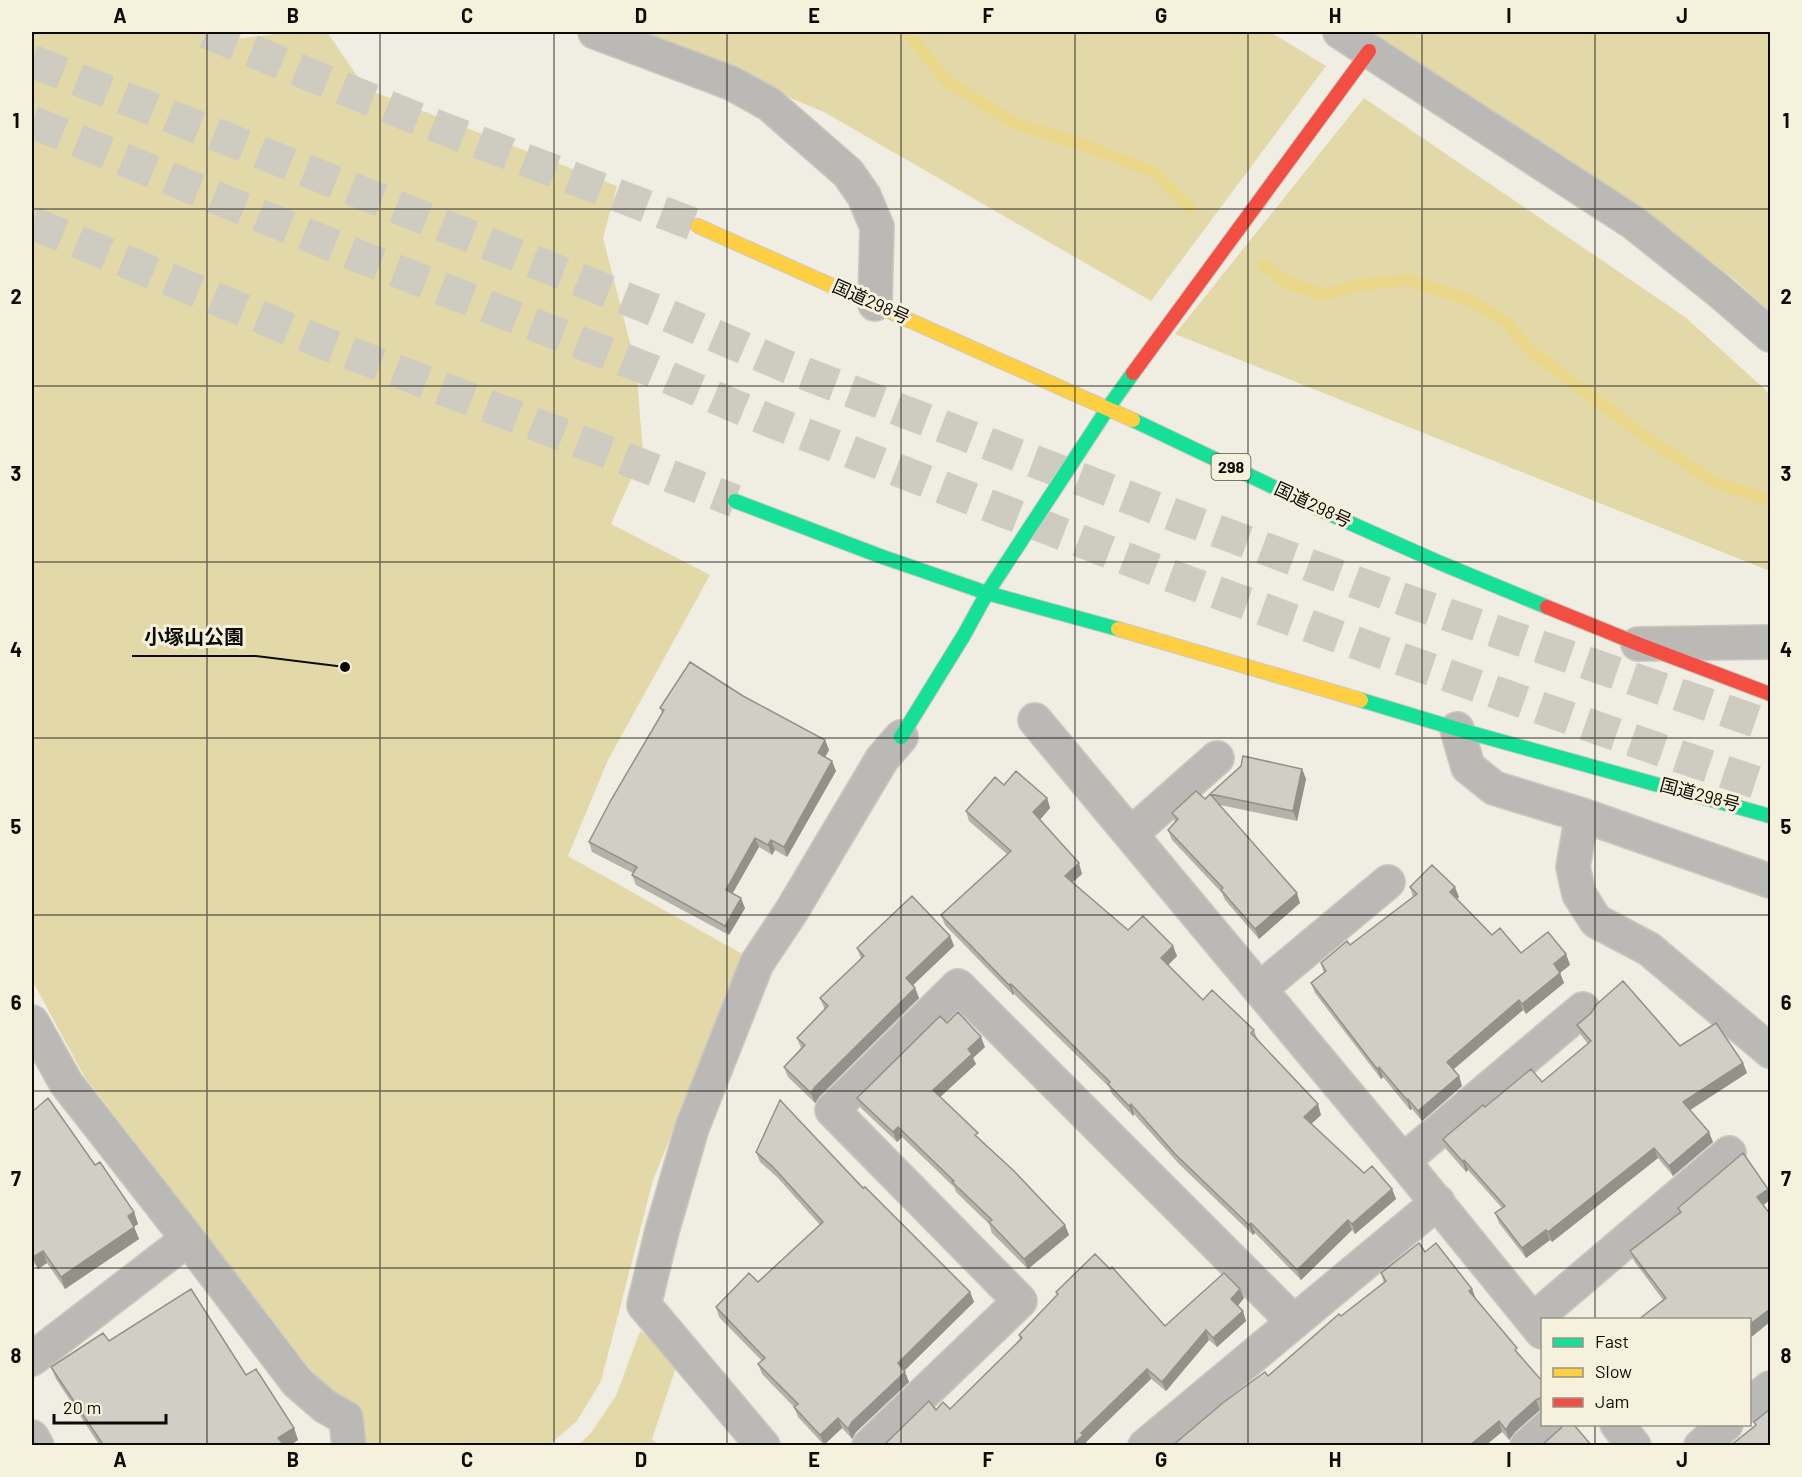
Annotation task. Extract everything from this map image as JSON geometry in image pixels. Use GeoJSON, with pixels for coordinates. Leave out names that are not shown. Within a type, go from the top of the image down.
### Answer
{"type":"FeatureCollection","features":[{"type":"Feature","properties":{"kind":"main road"},"geometry":{"type":"LineString","coordinates":[[901,737],[987,593],[1108,408],[1370,51]]}},
{"type":"Feature","properties":{"kind":"main road","name":"国道298号"},"geometry":{"type":"LineString","coordinates":[[698,226],[1108,408],[1438,562],[1638,644],[1770,694]]}},
{"type":"Feature","properties":{"kind":"main road","name":"国道298号"},"geometry":{"type":"LineString","coordinates":[[735,501],[880,556],[987,593],[1150,638],[1457,729],[1770,816]]}},
{"type":"Feature","properties":{"kind":"street"},"geometry":{"type":"LineString","coordinates":[[595,32],[731,83],[769,104],[848,173],[864,196],[877,227],[875,304]]}},
{"type":"Feature","properties":{"kind":"street"},"geometry":{"type":"LineString","coordinates":[[1340,32],[1634,223],[1770,334]]}},
{"type":"Feature","properties":{"kind":"street"},"geometry":{"type":"LineString","coordinates":[[1638,644],[1770,642]]}},
{"type":"Feature","properties":{"kind":"street"},"geometry":{"type":"LineString","coordinates":[[1035,720],[1438,1202],[1538,1326]]}},
{"type":"Feature","properties":{"kind":"street"},"geometry":{"type":"LineString","coordinates":[[1457,729],[1468,767],[1494,788],[1582,815],[1770,881]]}},
{"type":"Feature","properties":{"kind":"street"},"geometry":{"type":"LineString","coordinates":[[764,1446],[644,1305],[692,1128],[757,963],[791,912],[882,759],[901,737]]}},
{"type":"Feature","properties":{"kind":"street"},"geometry":{"type":"LineString","coordinates":[[1131,834],[1217,758]]}},
{"type":"Feature","properties":{"kind":"street"},"geometry":{"type":"LineString","coordinates":[[1582,815],[1573,867],[1579,894],[1596,921],[1649,949],[1770,1051]]}},
{"type":"Feature","properties":{"kind":"street"},"geometry":{"type":"LineString","coordinates":[[1260,989],[1388,882]]}},
{"type":"Feature","properties":{"kind":"street"},"geometry":{"type":"LineString","coordinates":[[869,1446],[1020,1301],[832,1110],[958,987],[1294,1322]]}},
{"type":"Feature","properties":{"kind":"street"},"geometry":{"type":"LineString","coordinates":[[1403,1161],[1583,1009]]}},
{"type":"Feature","properties":{"kind":"street"},"geometry":{"type":"LineString","coordinates":[[32,1022],[66,1083],[297,1382],[326,1407],[346,1418],[349,1446]]}},
{"type":"Feature","properties":{"kind":"street"},"geometry":{"type":"LineString","coordinates":[[1547,1318],[1729,1153]]}},
{"type":"Feature","properties":{"kind":"street"},"geometry":{"type":"LineString","coordinates":[[1145,1446],[1438,1202]]}},
{"type":"Feature","properties":{"kind":"street"},"geometry":{"type":"LineString","coordinates":[[32,1359],[188,1239]]}},
{"type":"Feature","properties":{"kind":"street"},"geometry":{"type":"LineString","coordinates":[[1751,1403],[1770,1388]]}},
{"type":"Feature","properties":{"kind":"street"},"geometry":{"type":"LineString","coordinates":[[1527,1446],[1551,1426]]}},
{"type":"Feature","properties":{"kind":"street"},"geometry":{"type":"LineString","coordinates":[[1618,1426],[1634,1446]]}},
{"type":"Feature","properties":{"kind":"street"},"geometry":{"type":"LineString","coordinates":[[1701,1446],[1725,1426]]}},
{"type":"Feature","properties":{"kind":"street"},"geometry":{"type":"LineString","coordinates":[[32,1437],[37,1446]]}},
{"type":"Feature","properties":{"kind":"shaded area"},"geometry":{"type":"Polygon","coordinates":[[[32,32],[217,32],[235,39],[292,32],[327,32],[366,89],[617,186],[603,238],[636,366],[643,452],[611,524],[710,575],[608,760],[568,856],[744,955],[653,1180],[601,1381],[577,1421],[549,1445],[364,1445],[362,1411],[336,1394],[310,1369],[84,1076],[32,980],[32,32]]]}},
{"type":"Feature","properties":{"kind":"shaded area"},"geometry":{"type":"Polygon","coordinates":[[[631,32],[1270,32],[1326,66],[1151,301],[824,112],[631,32]]]}},
{"type":"Feature","properties":{"kind":"shaded area"},"geometry":{"type":"Polygon","coordinates":[[[1372,32],[1770,32],[1770,311],[1734,279],[1644,212],[1372,32]]]}},
{"type":"Feature","properties":{"kind":"shaded area"},"geometry":{"type":"Polygon","coordinates":[[[1364,98],[1685,317],[1770,394],[1770,571],[1175,334],[1364,98]]]}},
{"type":"Feature","properties":{"kind":"shaded area"},"geometry":{"type":"Polygon","coordinates":[[[640,1331],[679,1358],[652,1439],[659,1445],[577,1446],[591,1433],[616,1396],[640,1331]]]}},
{"type":"Feature","properties":{"kind":"building"},"geometry":{"type":"Polygon","coordinates":[[[690,662],[743,696],[825,740],[818,753],[832,761],[784,847],[771,840],[768,845],[755,838],[726,890],[741,898],[725,926],[632,875],[637,867],[589,842],[664,710],[660,708],[690,662]]]}},
{"type":"Feature","properties":{"kind":"building"},"geometry":{"type":"Polygon","coordinates":[[[1243,756],[1302,769],[1293,811],[1210,794],[1241,766],[1243,756]]]}},
{"type":"Feature","properties":{"kind":"building"},"geometry":{"type":"Polygon","coordinates":[[[1016,771],[1047,798],[1033,812],[1079,863],[1065,876],[1128,930],[1143,916],[1173,946],[1161,958],[1203,1000],[1212,990],[1254,1030],[1251,1033],[1318,1104],[1304,1117],[1364,1173],[1372,1166],[1392,1189],[1352,1224],[1348,1220],[1297,1270],[1251,1223],[1249,1225],[1175,1154],[1131,1104],[1129,1106],[1108,1084],[1110,1082],[1011,984],[1009,985],[941,915],[1011,851],[966,811],[995,777],[1004,785],[1016,771]]]}},
{"type":"Feature","properties":{"kind":"building"},"geometry":{"type":"Polygon","coordinates":[[[1196,791],[1205,799],[1210,794],[1297,893],[1255,929],[1221,890],[1223,888],[1168,830],[1178,819],[1172,813],[1196,791]]]}},
{"type":"Feature","properties":{"kind":"building"},"geometry":{"type":"Polygon","coordinates":[[[1432,865],[1455,887],[1450,892],[1492,935],[1500,928],[1521,953],[1548,932],[1566,954],[1554,964],[1560,973],[1522,1004],[1519,1000],[1447,1062],[1459,1076],[1418,1111],[1379,1067],[1377,1069],[1311,983],[1326,971],[1321,963],[1347,941],[1350,945],[1417,894],[1410,887],[1432,865]]]}},
{"type":"Feature","properties":{"kind":"building"},"geometry":{"type":"Polygon","coordinates":[[[912,896],[950,936],[906,978],[915,988],[811,1093],[784,1067],[805,1045],[797,1038],[828,1006],[820,998],[864,956],[857,948],[912,896]]]}},
{"type":"Feature","properties":{"kind":"building"},"geometry":{"type":"Polygon","coordinates":[[[1623,981],[1680,1046],[1716,1023],[1743,1063],[1683,1102],[1709,1132],[1669,1166],[1654,1148],[1548,1232],[1546,1230],[1522,1248],[1495,1213],[1505,1206],[1443,1139],[1531,1069],[1542,1082],[1591,1041],[1577,1025],[1623,981]]]}},
{"type":"Feature","properties":{"kind":"building"},"geometry":{"type":"Polygon","coordinates":[[[958,1012],[981,1037],[968,1049],[972,1054],[933,1090],[978,1133],[975,1135],[1014,1171],[1065,1225],[1024,1259],[989,1222],[992,1220],[898,1127],[893,1132],[857,1098],[940,1016],[947,1023],[958,1012]]]}},
{"type":"Feature","properties":{"kind":"building"},"geometry":{"type":"Polygon","coordinates":[[[48,1098],[95,1165],[100,1162],[134,1212],[128,1216],[134,1227],[61,1277],[43,1251],[33,1257],[32,1254],[32,1112],[48,1098]]]}},
{"type":"Feature","properties":{"kind":"building"},"geometry":{"type":"Polygon","coordinates":[[[780,1100],[863,1188],[865,1187],[970,1292],[898,1363],[905,1372],[852,1422],[848,1429],[838,1418],[820,1435],[794,1407],[798,1404],[758,1364],[765,1358],[716,1307],[749,1273],[758,1282],[823,1222],[773,1167],[756,1152],[780,1100]]]}},
{"type":"Feature","properties":{"kind":"building"},"geometry":{"type":"Polygon","coordinates":[[[1743,1153],[1768,1189],[1757,1197],[1770,1214],[1770,1309],[1751,1323],[1751,1318],[1641,1318],[1666,1298],[1630,1251],[1681,1212],[1678,1208],[1743,1153]]]}},
{"type":"Feature","properties":{"kind":"building"},"geometry":{"type":"Polygon","coordinates":[[[1419,1243],[1425,1252],[1436,1243],[1472,1289],[1469,1291],[1541,1380],[1541,1398],[1511,1422],[1506,1430],[1499,1421],[1469,1446],[1172,1446],[1224,1402],[1265,1372],[1268,1376],[1339,1314],[1341,1316],[1386,1281],[1381,1273],[1419,1243]]]}},
{"type":"Feature","properties":{"kind":"building"},"geometry":{"type":"Polygon","coordinates":[[[1095,1254],[1110,1269],[1112,1267],[1165,1326],[1224,1273],[1240,1289],[1231,1299],[1243,1311],[1213,1338],[1206,1330],[1162,1382],[1147,1369],[1081,1433],[1083,1435],[1072,1446],[883,1446],[929,1401],[936,1410],[943,1402],[950,1409],[1022,1338],[1019,1335],[1058,1294],[1056,1292],[1095,1254]]]}},
{"type":"Feature","properties":{"kind":"building"},"geometry":{"type":"Polygon","coordinates":[[[191,1289],[246,1375],[256,1369],[294,1428],[278,1438],[285,1446],[104,1446],[51,1367],[103,1333],[109,1341],[191,1289]]]}},
{"type":"Feature","properties":{"kind":"building"},"geometry":{"type":"Polygon","coordinates":[[[1770,1409],[1770,1446],[1730,1446],[1756,1425],[1754,1422],[1770,1409]]]}},
{"type":"Feature","properties":{"kind":"building"},"geometry":{"type":"Polygon","coordinates":[[[1575,1426],[1592,1446],[1541,1446],[1561,1428],[1575,1426]]]}},
{"type":"Feature","properties":{"kind":"waterway"},"geometry":{"type":"LineString","coordinates":[[908,32],[945,80],[1016,124],[1075,142],[1154,172],[1190,208]]}},
{"type":"Feature","properties":{"kind":"waterway"},"geometry":{"type":"LineString","coordinates":[[1264,265],[1284,281],[1322,295],[1359,285],[1409,280],[1470,300],[1506,322],[1531,351],[1647,438],[1714,482],[1770,501]]}},
{"type":"Feature","properties":{"kind":"tunnel"},"geometry":{"type":"LineString","coordinates":[[206,32],[413,117],[698,226]]}},
{"type":"Feature","properties":{"kind":"tunnel"},"geometry":{"type":"LineString","coordinates":[[32,61],[667,315],[788,367],[1182,518],[1393,596],[1770,726]]}},
{"type":"Feature","properties":{"kind":"tunnel"},"geometry":{"type":"LineString","coordinates":[[32,122],[361,257],[653,371],[768,420],[1166,574],[1378,651],[1770,787]]}},
{"type":"Feature","properties":{"kind":"tunnel"},"geometry":{"type":"LineString","coordinates":[[32,223],[316,340],[735,501]]}},
{"type":"Feature","properties":{"kind":"traffic: fast"},"geometry":{"type":"LineString","coordinates":[[901,737],[987,593],[1133,373]]}},
{"type":"Feature","properties":{"kind":"traffic: fast"},"geometry":{"type":"LineString","coordinates":[[1133,420],[1332,515],[1547,607]]}},
{"type":"Feature","properties":{"kind":"traffic: fast"},"geometry":{"type":"LineString","coordinates":[[735,501],[880,556],[987,593],[1118,629]]}},
{"type":"Feature","properties":{"kind":"traffic: fast"},"geometry":{"type":"LineString","coordinates":[[1361,700],[1770,816]]}},
{"type":"Feature","properties":{"kind":"traffic: slow"},"geometry":{"type":"LineString","coordinates":[[698,226],[1133,420]]}},
{"type":"Feature","properties":{"kind":"traffic: slow"},"geometry":{"type":"LineString","coordinates":[[1118,629],[1361,700]]}},
{"type":"Feature","properties":{"kind":"traffic: jam"},"geometry":{"type":"LineString","coordinates":[[1133,373],[1369,51]]}},
{"type":"Feature","properties":{"kind":"traffic: jam"},"geometry":{"type":"LineString","coordinates":[[1547,607],[1770,694]]}},
{"type":"Feature","properties":{"kind":"place","name":"小塚山公園"},"geometry":{"type":"Point","coordinates":[345,667]}}]}
